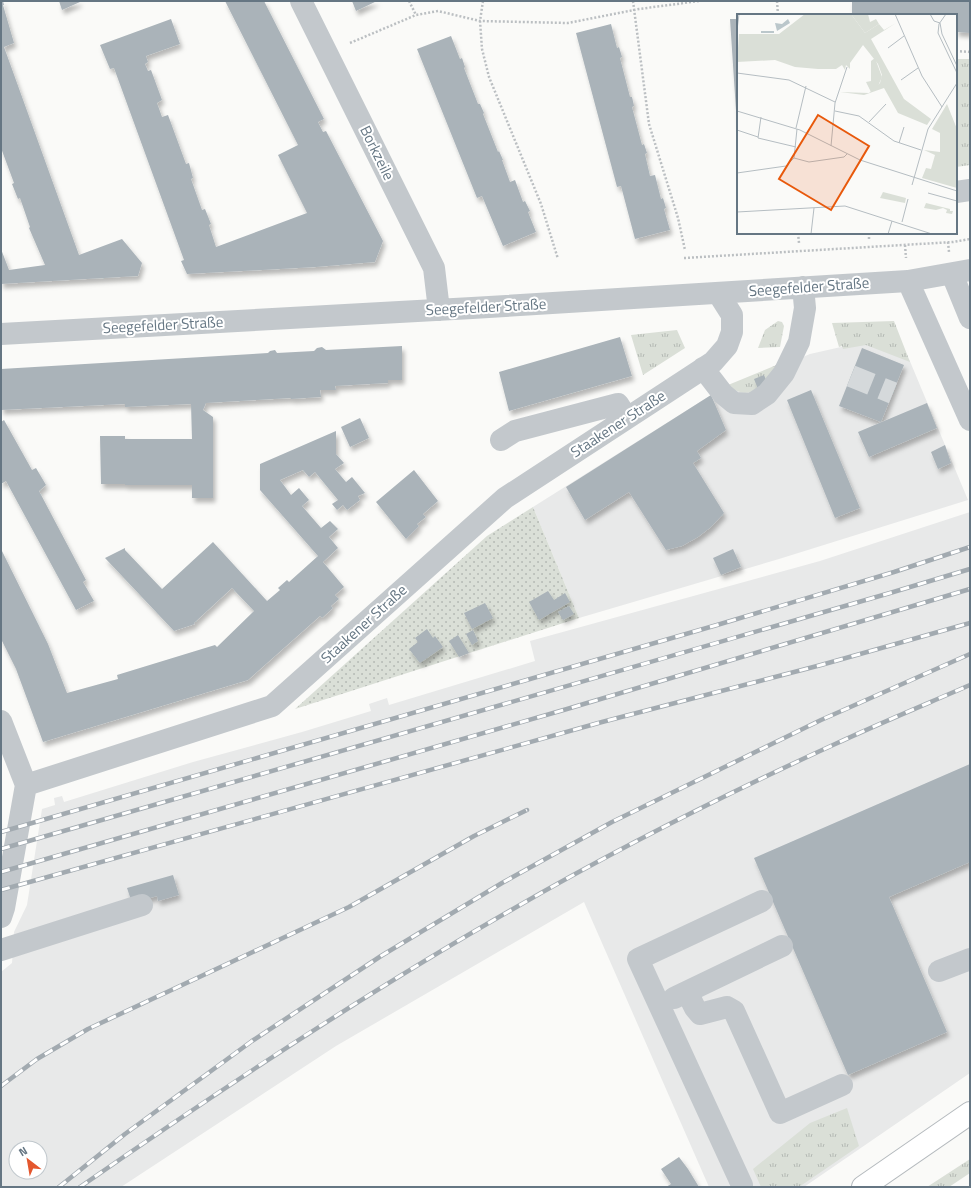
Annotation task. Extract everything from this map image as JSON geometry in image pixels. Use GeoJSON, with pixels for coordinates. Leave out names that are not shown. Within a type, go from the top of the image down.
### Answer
{"type":"FeatureCollection","features":[{"type":"Feature","properties":{"kind":"main road"},"geometry":{"type":"LineString","coordinates":[[863,1187],[968,1120]]}},
{"type":"Feature","properties":{"kind":"street","name":"Borkzeile"},"geometry":{"type":"LineString","coordinates":[[301,1],[434,268],[439,310]]}},
{"type":"Feature","properties":{"kind":"street"},"geometry":{"type":"LineString","coordinates":[[957,192],[970,190]]}},
{"type":"Feature","properties":{"kind":"street","name":"Seegefelder Straße"},"geometry":{"type":"LineString","coordinates":[[1,334],[718,293],[803,287],[907,273],[961,272]]}},
{"type":"Feature","properties":{"kind":"street"},"geometry":{"type":"LineString","coordinates":[[961,272],[970,318]]}},
{"type":"Feature","properties":{"kind":"street"},"geometry":{"type":"LineString","coordinates":[[907,273],[970,420]]}},
{"type":"Feature","properties":{"kind":"street"},"geometry":{"type":"LineString","coordinates":[[703,368],[723,394],[734,403],[752,404],[767,394],[784,373],[799,342],[805,308],[803,287]]}},
{"type":"Feature","properties":{"kind":"street","name":"Staakener Straße"},"geometry":{"type":"LineString","coordinates":[[26,785],[272,706],[505,498],[713,362],[727,346],[732,332],[732,315],[718,293]]}},
{"type":"Feature","properties":{"kind":"street"},"geometry":{"type":"LineString","coordinates":[[501,440],[515,431],[618,404],[627,418]]}},
{"type":"Feature","properties":{"kind":"street"},"geometry":{"type":"LineString","coordinates":[[1,721],[26,785],[1,918]]}},
{"type":"Feature","properties":{"kind":"street"},"geometry":{"type":"LineString","coordinates":[[742,1185],[638,959],[762,901]]}},
{"type":"Feature","properties":{"kind":"street"},"geometry":{"type":"LineString","coordinates":[[1,950],[142,905]]}},
{"type":"Feature","properties":{"kind":"street"},"geometry":{"type":"LineString","coordinates":[[659,1005],[782,946]]}},
{"type":"Feature","properties":{"kind":"street"},"geometry":{"type":"LineString","coordinates":[[939,971],[970,959]]}},
{"type":"Feature","properties":{"kind":"street"},"geometry":{"type":"LineString","coordinates":[[687,992],[695,1008],[700,1014],[728,1008],[734,1011],[780,1113],[842,1085]]}},
{"type":"Feature","properties":{"kind":"path"},"geometry":{"type":"LineString","coordinates":[[409,1],[416,15]]}},
{"type":"Feature","properties":{"kind":"path"},"geometry":{"type":"LineString","coordinates":[[483,1],[480,21],[482,49],[490,77],[541,204],[558,259]]}},
{"type":"Feature","properties":{"kind":"path"},"geometry":{"type":"LineString","coordinates":[[633,1],[649,124],[678,218],[685,250]]}},
{"type":"Feature","properties":{"kind":"path"},"geometry":{"type":"LineString","coordinates":[[350,43],[416,15],[438,12],[480,21],[568,23],[634,10],[699,1]]}},
{"type":"Feature","properties":{"kind":"path"},"geometry":{"type":"LineString","coordinates":[[777,1],[778,14]]}},
{"type":"Feature","properties":{"kind":"path"},"geometry":{"type":"LineString","coordinates":[[957,51],[970,52]]}},
{"type":"Feature","properties":{"kind":"path"},"geometry":{"type":"LineString","coordinates":[[798,234],[799,243]]}},
{"type":"Feature","properties":{"kind":"path"},"geometry":{"type":"LineString","coordinates":[[869,239],[870,234]]}},
{"type":"Feature","properties":{"kind":"path"},"geometry":{"type":"LineString","coordinates":[[684,258],[953,242],[970,239]]}},
{"type":"Feature","properties":{"kind":"path"},"geometry":{"type":"LineString","coordinates":[[905,245],[907,273]]}},
{"type":"Feature","properties":{"kind":"shaded area"},"geometry":{"type":"Polygon","coordinates":[[[872,340],[909,359],[968,500],[779,559],[579,618],[533,507],[711,395],[810,354],[872,340]]]}},
{"type":"Feature","properties":{"kind":"shaded area"},"geometry":{"type":"Polygon","coordinates":[[[970,512],[970,1073],[804,1187],[709,1187],[584,902],[336,1046],[121,1187],[1,1187],[1,972],[12,963],[14,932],[27,905],[42,809],[55,805],[54,798],[62,796],[64,802],[193,762],[371,711],[369,704],[387,698],[389,705],[535,661],[530,641],[820,561],[970,512]]]}},
{"type":"Feature","properties":{"kind":"green space"},"geometry":{"type":"Polygon","coordinates":[[[957,59],[970,59],[970,165],[957,167],[957,59]]]}},
{"type":"Feature","properties":{"kind":"green space"},"geometry":{"type":"Polygon","coordinates":[[[778,321],[782,322],[784,326],[780,347],[758,348],[765,330],[778,321]]]}},
{"type":"Feature","properties":{"kind":"green space"},"geometry":{"type":"Polygon","coordinates":[[[894,321],[910,362],[866,345],[843,349],[842,346],[839,347],[832,323],[894,321]]]}},
{"type":"Feature","properties":{"kind":"green space"},"geometry":{"type":"Polygon","coordinates":[[[677,330],[685,348],[643,375],[631,335],[677,330]]]}},
{"type":"Feature","properties":{"kind":"green space"},"geometry":{"type":"Polygon","coordinates":[[[779,364],[764,390],[745,393],[737,391],[728,385],[779,364]]]}},
{"type":"Feature","properties":{"kind":"green space"},"geometry":{"type":"Polygon","coordinates":[[[533,507],[579,618],[295,709],[487,536],[533,507]]]}},
{"type":"Feature","properties":{"kind":"green space"},"geometry":{"type":"Polygon","coordinates":[[[847,1108],[859,1146],[799,1187],[761,1187],[753,1169],[810,1123],[847,1108]]]}},
{"type":"Feature","properties":{"kind":"green space"},"geometry":{"type":"Polygon","coordinates":[[[970,1159],[970,1173],[949,1187],[927,1187],[970,1159]]]}},
{"type":"Feature","properties":{"kind":"building"},"geometry":{"type":"Polygon","coordinates":[[[1,1],[3,1],[14,43],[4,47],[79,255],[122,239],[142,263],[138,276],[1,284],[1,249],[9,270],[45,265],[29,228],[30,227],[20,198],[18,199],[12,184],[14,183],[1,148],[1,1]]]}},
{"type":"Feature","properties":{"kind":"building"},"geometry":{"type":"Polygon","coordinates":[[[59,1],[79,1],[80,2],[62,10],[59,1]]]}},
{"type":"Feature","properties":{"kind":"building"},"geometry":{"type":"Polygon","coordinates":[[[225,1],[264,1],[324,119],[318,122],[323,132],[326,131],[383,241],[375,262],[316,267],[187,274],[181,261],[184,260],[114,68],[110,69],[100,45],[171,19],[180,44],[146,56],[148,62],[145,64],[148,71],[151,70],[162,100],[157,103],[162,117],[168,115],[186,164],[189,163],[193,178],[191,179],[202,210],[205,209],[211,224],[209,225],[216,247],[307,213],[278,155],[298,145],[225,1]]]}},
{"type":"Feature","properties":{"kind":"building"},"geometry":{"type":"Polygon","coordinates":[[[352,1],[377,1],[356,11],[352,1]]]}},
{"type":"Feature","properties":{"kind":"building"},"geometry":{"type":"Polygon","coordinates":[[[852,1],[970,1],[970,33],[957,32],[957,14],[852,14],[852,1]]]}},
{"type":"Feature","properties":{"kind":"building"},"geometry":{"type":"Polygon","coordinates":[[[730,19],[737,19],[737,126],[730,19]]]}},
{"type":"Feature","properties":{"kind":"building"},"geometry":{"type":"Polygon","coordinates":[[[611,24],[617,48],[619,47],[622,57],[620,58],[630,97],[632,97],[634,106],[632,107],[642,145],[644,144],[647,153],[645,154],[650,176],[655,175],[661,199],[663,198],[666,208],[664,209],[670,230],[635,239],[621,186],[617,187],[576,33],[611,24]]]}},
{"type":"Feature","properties":{"kind":"building"},"geometry":{"type":"Polygon","coordinates":[[[451,36],[460,59],[462,58],[464,68],[478,104],[480,104],[484,113],[483,114],[498,152],[499,151],[503,160],[510,182],[515,180],[523,202],[525,201],[530,211],[528,212],[536,232],[503,246],[482,196],[477,198],[417,49],[451,36]]]}},
{"type":"Feature","properties":{"kind":"building"},"geometry":{"type":"Polygon","coordinates":[[[620,337],[632,376],[509,411],[499,372],[620,337]]]}},
{"type":"Feature","properties":{"kind":"building"},"geometry":{"type":"Polygon","coordinates":[[[402,346],[402,380],[388,380],[388,383],[335,386],[336,390],[320,390],[321,397],[206,403],[203,410],[213,417],[213,498],[192,498],[192,485],[101,484],[100,436],[125,436],[125,439],[192,439],[191,404],[125,407],[125,404],[1,410],[1,369],[268,353],[275,350],[277,353],[314,351],[317,348],[322,347],[326,350],[402,346]]]}},
{"type":"Feature","properties":{"kind":"building"},"geometry":{"type":"Polygon","coordinates":[[[862,348],[904,365],[881,422],[839,406],[862,348]]]}},
{"type":"Feature","properties":{"kind":"building"},"geometry":{"type":"Polygon","coordinates":[[[764,375],[768,385],[758,389],[754,379],[764,375]]]}},
{"type":"Feature","properties":{"kind":"building"},"geometry":{"type":"Polygon","coordinates":[[[811,390],[860,508],[835,518],[787,400],[811,390]]]}},
{"type":"Feature","properties":{"kind":"building"},"geometry":{"type":"Polygon","coordinates":[[[711,395],[726,430],[697,451],[701,458],[693,463],[724,513],[711,527],[698,537],[682,546],[666,550],[629,492],[585,520],[566,487],[711,395]]]}},
{"type":"Feature","properties":{"kind":"building"},"geometry":{"type":"Polygon","coordinates":[[[927,403],[937,428],[869,457],[858,432],[927,403]]]}},
{"type":"Feature","properties":{"kind":"building"},"geometry":{"type":"Polygon","coordinates":[[[360,418],[369,438],[350,447],[341,427],[360,418]]]}},
{"type":"Feature","properties":{"kind":"building"},"geometry":{"type":"Polygon","coordinates":[[[4,420],[32,470],[36,468],[46,485],[39,491],[86,580],[83,582],[94,601],[76,610],[6,481],[1,484],[1,422],[4,420]]]}},
{"type":"Feature","properties":{"kind":"building"},"geometry":{"type":"Polygon","coordinates":[[[336,431],[336,454],[344,463],[335,469],[346,482],[352,477],[365,493],[358,496],[360,500],[347,510],[343,505],[337,510],[332,504],[338,500],[315,472],[309,477],[303,470],[280,480],[291,495],[299,488],[309,500],[302,506],[321,528],[330,521],[338,529],[329,537],[338,548],[323,562],[344,587],[335,595],[339,599],[331,606],[333,608],[322,618],[320,616],[248,680],[43,742],[16,669],[1,639],[1,549],[48,644],[67,693],[118,679],[117,675],[215,645],[217,647],[254,611],[232,588],[194,623],[195,624],[174,631],[105,558],[125,548],[125,550],[162,589],[213,542],[267,601],[280,590],[278,588],[287,580],[289,582],[318,556],[260,490],[260,464],[336,431]]]}},
{"type":"Feature","properties":{"kind":"building"},"geometry":{"type":"Polygon","coordinates":[[[945,445],[951,463],[938,469],[931,452],[945,445]]]}},
{"type":"Feature","properties":{"kind":"building"},"geometry":{"type":"Polygon","coordinates":[[[414,470],[438,501],[423,514],[426,517],[417,524],[419,526],[406,539],[376,502],[414,470]]]}},
{"type":"Feature","properties":{"kind":"building"},"geometry":{"type":"Polygon","coordinates":[[[733,549],[741,567],[721,575],[713,558],[733,549]]]}},
{"type":"Feature","properties":{"kind":"building"},"geometry":{"type":"Polygon","coordinates":[[[548,591],[554,600],[565,593],[570,602],[539,620],[529,602],[548,591]]]}},
{"type":"Feature","properties":{"kind":"building"},"geometry":{"type":"Polygon","coordinates":[[[485,603],[493,618],[472,629],[464,613],[485,603]]]}},
{"type":"Feature","properties":{"kind":"building"},"geometry":{"type":"Polygon","coordinates":[[[569,606],[574,614],[563,620],[558,612],[569,606]]]}},
{"type":"Feature","properties":{"kind":"building"},"geometry":{"type":"Polygon","coordinates":[[[427,629],[433,638],[435,636],[443,647],[420,663],[409,649],[418,642],[415,638],[427,629]]]}},
{"type":"Feature","properties":{"kind":"building"},"geometry":{"type":"Polygon","coordinates":[[[473,630],[478,641],[472,645],[466,634],[473,630]]]}},
{"type":"Feature","properties":{"kind":"building"},"geometry":{"type":"Polygon","coordinates":[[[458,635],[469,653],[459,657],[449,641],[458,635]]]}},
{"type":"Feature","properties":{"kind":"building"},"geometry":{"type":"Polygon","coordinates":[[[970,764],[970,862],[889,897],[947,1032],[848,1075],[754,858],[970,764]]]}},
{"type":"Feature","properties":{"kind":"building"},"geometry":{"type":"Polygon","coordinates":[[[173,875],[179,895],[158,901],[157,896],[132,903],[127,888],[173,875]]]}},
{"type":"Feature","properties":{"kind":"building"},"geometry":{"type":"Polygon","coordinates":[[[679,1157],[699,1187],[666,1187],[671,1184],[661,1169],[679,1157]]]}},
{"type":"Feature","properties":{"kind":"tunnel"},"geometry":{"type":"LineString","coordinates":[[851,376],[893,393]]}},
{"type":"Feature","properties":{"kind":"railway"},"geometry":{"type":"LineString","coordinates":[[1,832],[717,625],[894,572],[970,547]]}},
{"type":"Feature","properties":{"kind":"railway"},"geometry":{"type":"LineString","coordinates":[[1,849],[970,569]]}},
{"type":"Feature","properties":{"kind":"railway"},"geometry":{"type":"LineString","coordinates":[[1,872],[567,709],[970,589]]}},
{"type":"Feature","properties":{"kind":"railway"},"geometry":{"type":"LineString","coordinates":[[1,890],[602,722],[821,665],[970,623]]}},
{"type":"Feature","properties":{"kind":"railway"},"geometry":{"type":"LineString","coordinates":[[59,1187],[125,1134],[252,1041],[381,956],[502,883],[612,822],[821,720],[970,654]]}},
{"type":"Feature","properties":{"kind":"railway"},"geometry":{"type":"LineString","coordinates":[[80,1187],[186,1114],[348,1008],[457,941],[552,887],[671,823],[752,783],[850,737],[970,685]]}},
{"type":"Feature","properties":{"kind":"railway"},"geometry":{"type":"LineString","coordinates":[[1,1086],[37,1059],[88,1029],[349,907],[474,836],[527,810]]}}]}
